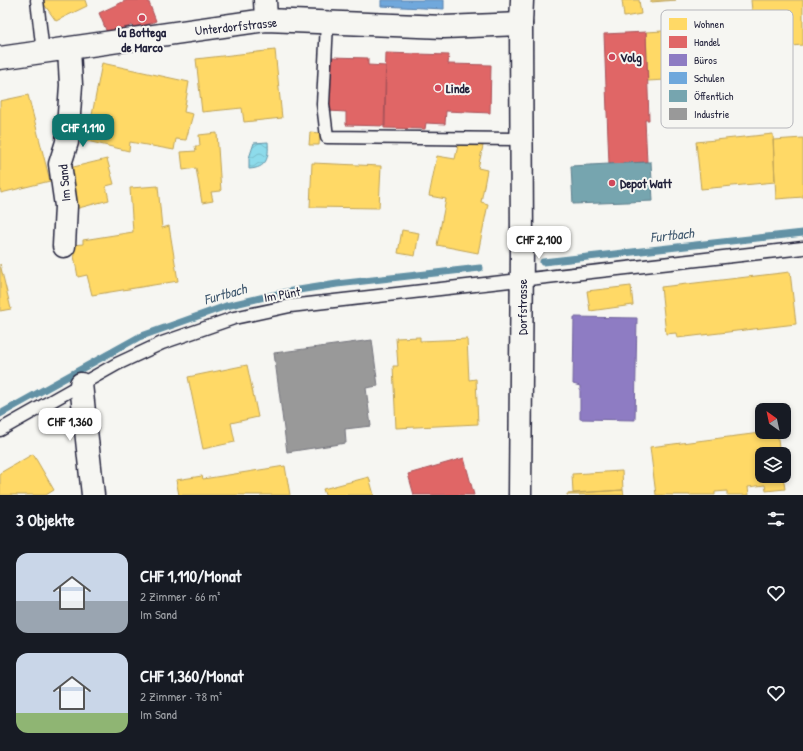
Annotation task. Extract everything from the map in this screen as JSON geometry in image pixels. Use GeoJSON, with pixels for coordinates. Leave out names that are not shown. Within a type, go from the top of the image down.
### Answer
{"type":"FeatureCollection","features":[{"type":"Feature","properties":{"kind":"street","name":"Dorfstrasse"},"geometry":{"type":"LineString","coordinates":[[520,495],[522,0]]}},
{"type":"Feature","properties":{"kind":"street","name":"Unterdorfstrasse"},"geometry":{"type":"LineString","coordinates":[[0,58],[69,49],[266,10],[327,23],[444,27],[521,24]]}},
{"type":"Feature","properties":{"kind":"street","name":"Im Sand"},"geometry":{"type":"LineString","coordinates":[[64,246],[66,206],[60,164],[67,142],[71,86],[69,49]]}},
{"type":"Feature","properties":{"kind":"street"},"geometry":{"type":"LineString","coordinates":[[81,384],[93,495]]}},
{"type":"Feature","properties":{"kind":"lane"},"geometry":{"type":"LineString","coordinates":[[37,0],[43,53]]}},
{"type":"Feature","properties":{"kind":"lane"},"geometry":{"type":"LineString","coordinates":[[327,23],[323,104],[327,137],[521,139]]}},
{"type":"Feature","properties":{"kind":"lane","name":"Im Pünt"},"geometry":{"type":"LineString","coordinates":[[0,430],[117,364],[162,342],[234,318],[290,306],[803,248]]}},
{"type":"Feature","properties":{"kind":"water"},"geometry":{"type":"Polygon","coordinates":[[[268,142],[266,161],[260,167],[249,169],[249,158],[254,143],[268,142]]]}},
{"type":"Feature","properties":{"kind":"building: Wohnen"},"geometry":{"type":"Polygon","coordinates":[[[41,0],[85,0],[87,6],[56,21],[41,0]]]}},
{"type":"Feature","properties":{"kind":"building: Wohnen"},"geometry":{"type":"Polygon","coordinates":[[[622,0],[639,0],[641,14],[624,17],[622,0]]]}},
{"type":"Feature","properties":{"kind":"building: Wohnen"},"geometry":{"type":"Polygon","coordinates":[[[651,0],[676,0],[651,2],[651,0]]]}},
{"type":"Feature","properties":{"kind":"building: Wohnen"},"geometry":{"type":"Polygon","coordinates":[[[751,0],[803,0],[803,45],[793,46],[793,10],[752,10],[751,0]]]}},
{"type":"Feature","properties":{"kind":"building: Wohnen"},"geometry":{"type":"Polygon","coordinates":[[[661,31],[661,80],[648,81],[646,32],[661,31]]]}},
{"type":"Feature","properties":{"kind":"building: Wohnen"},"geometry":{"type":"Polygon","coordinates":[[[275,50],[282,118],[244,122],[242,108],[202,112],[196,59],[275,50]]]}},
{"type":"Feature","properties":{"kind":"building: Wohnen"},"geometry":{"type":"Polygon","coordinates":[[[102,63],[189,82],[184,112],[193,114],[186,140],[176,139],[174,150],[130,142],[129,151],[87,141],[102,63]]]}},
{"type":"Feature","properties":{"kind":"building: Wohnen"},"geometry":{"type":"Polygon","coordinates":[[[28,95],[50,181],[1,193],[0,101],[28,95]]]}},
{"type":"Feature","properties":{"kind":"building: Wohnen"},"geometry":{"type":"Polygon","coordinates":[[[310,132],[320,133],[319,145],[309,145],[310,132]]]}},
{"type":"Feature","properties":{"kind":"building: Wohnen"},"geometry":{"type":"Polygon","coordinates":[[[217,133],[221,191],[211,192],[213,201],[202,203],[196,168],[183,170],[181,152],[196,151],[195,146],[200,146],[199,135],[217,133]]]}},
{"type":"Feature","properties":{"kind":"building: Wohnen"},"geometry":{"type":"Polygon","coordinates":[[[773,134],[775,182],[701,189],[696,142],[773,134]]]}},
{"type":"Feature","properties":{"kind":"building: Wohnen"},"geometry":{"type":"Polygon","coordinates":[[[803,138],[803,197],[776,199],[773,140],[803,138]]]}},
{"type":"Feature","properties":{"kind":"building: Wohnen"},"geometry":{"type":"Polygon","coordinates":[[[459,141],[483,146],[478,168],[487,170],[481,202],[488,204],[478,253],[437,245],[446,199],[429,196],[437,156],[455,159],[459,141]]]}},
{"type":"Feature","properties":{"kind":"building: Wohnen"},"geometry":{"type":"Polygon","coordinates":[[[107,159],[114,184],[106,186],[109,200],[75,209],[65,169],[107,159]]]}},
{"type":"Feature","properties":{"kind":"building: Wohnen"},"geometry":{"type":"Polygon","coordinates":[[[312,163],[381,166],[379,208],[310,207],[312,163]]]}},
{"type":"Feature","properties":{"kind":"building: Wohnen"},"geometry":{"type":"Polygon","coordinates":[[[158,186],[162,228],[169,226],[178,281],[92,295],[87,275],[78,277],[72,245],[83,244],[83,240],[133,232],[130,188],[158,186]]]}},
{"type":"Feature","properties":{"kind":"building: Wohnen"},"geometry":{"type":"Polygon","coordinates":[[[402,230],[419,233],[415,256],[398,253],[402,230]]]}},
{"type":"Feature","properties":{"kind":"building: Wohnen"},"geometry":{"type":"Polygon","coordinates":[[[0,264],[11,309],[0,311],[0,264]]]}},
{"type":"Feature","properties":{"kind":"building: Wohnen"},"geometry":{"type":"Polygon","coordinates":[[[790,272],[796,324],[677,338],[676,333],[666,334],[661,287],[790,272]]]}},
{"type":"Feature","properties":{"kind":"building: Wohnen"},"geometry":{"type":"Polygon","coordinates":[[[631,286],[633,305],[590,311],[587,291],[631,286]]]}},
{"type":"Feature","properties":{"kind":"building: Wohnen"},"geometry":{"type":"Polygon","coordinates":[[[420,337],[420,341],[467,339],[469,380],[476,379],[478,424],[396,428],[393,366],[398,366],[396,338],[420,337]]]}},
{"type":"Feature","properties":{"kind":"building: Wohnen"},"geometry":{"type":"Polygon","coordinates":[[[247,365],[258,417],[231,423],[235,442],[203,449],[188,377],[247,365]]]}},
{"type":"Feature","properties":{"kind":"building: Wohnen"},"geometry":{"type":"Polygon","coordinates":[[[755,434],[755,439],[778,439],[779,447],[755,447],[755,483],[784,483],[785,489],[766,491],[765,485],[748,487],[749,495],[727,495],[727,491],[715,492],[715,495],[656,495],[650,447],[755,434]]]}},
{"type":"Feature","properties":{"kind":"building: Wohnen"},"geometry":{"type":"Polygon","coordinates":[[[33,454],[54,490],[46,495],[0,495],[0,473],[33,454]]]}},
{"type":"Feature","properties":{"kind":"building: Wohnen"},"geometry":{"type":"Polygon","coordinates":[[[285,466],[290,495],[179,495],[176,480],[202,476],[203,479],[285,466]]]}},
{"type":"Feature","properties":{"kind":"building: Wohnen"},"geometry":{"type":"Polygon","coordinates":[[[622,471],[623,490],[573,493],[572,474],[622,471]]]}},
{"type":"Feature","properties":{"kind":"building: Wohnen"},"geometry":{"type":"Polygon","coordinates":[[[369,477],[374,495],[325,495],[323,489],[369,477]]]}},
{"type":"Feature","properties":{"kind":"building: Wohnen"},"geometry":{"type":"Polygon","coordinates":[[[623,490],[624,495],[567,495],[567,494],[623,490]]]}},
{"type":"Feature","properties":{"kind":"building: Handel"},"geometry":{"type":"Polygon","coordinates":[[[127,0],[148,0],[156,21],[134,30],[132,25],[108,35],[99,13],[127,0]]]}},
{"type":"Feature","properties":{"kind":"building: Handel"},"geometry":{"type":"Polygon","coordinates":[[[646,32],[649,120],[645,120],[647,162],[609,164],[604,34],[646,32]]]}},
{"type":"Feature","properties":{"kind":"building: Handel","name":"Linde"},"geometry":{"type":"Polygon","coordinates":[[[386,53],[449,55],[448,64],[491,65],[490,113],[446,111],[445,124],[426,123],[425,129],[384,128],[386,53]]]}},
{"type":"Feature","properties":{"kind":"building: Handel"},"geometry":{"type":"Polygon","coordinates":[[[332,57],[368,58],[368,65],[386,66],[385,126],[346,125],[346,112],[328,111],[329,63],[332,63],[332,57]]]}},
{"type":"Feature","properties":{"kind":"building: Handel"},"geometry":{"type":"Polygon","coordinates":[[[464,458],[474,495],[414,495],[408,474],[464,458]]]}},
{"type":"Feature","properties":{"kind":"building: Büros"},"geometry":{"type":"Polygon","coordinates":[[[574,317],[637,318],[635,420],[580,419],[580,386],[573,384],[574,317]]]}},
{"type":"Feature","properties":{"kind":"building: Schulen"},"geometry":{"type":"Polygon","coordinates":[[[381,0],[444,0],[444,9],[381,6],[381,0]]]}},
{"type":"Feature","properties":{"kind":"building: Öffentlich","name":"Depot Watt"},"geometry":{"type":"Polygon","coordinates":[[[651,162],[653,201],[573,204],[571,166],[651,162]]]}},
{"type":"Feature","properties":{"kind":"building: Industrie"},"geometry":{"type":"Polygon","coordinates":[[[372,340],[378,386],[366,388],[371,426],[345,429],[346,443],[287,452],[274,353],[372,340]]]}},
{"type":"Feature","properties":{"kind":"waterway","name":"Furtbach"},"geometry":{"type":"LineString","coordinates":[[543,262],[803,233]]}},
{"type":"Feature","properties":{"kind":"waterway","name":"Furtbach"},"geometry":{"type":"LineString","coordinates":[[0,414],[139,337],[226,306],[286,292],[337,284],[480,268]]}},
{"type":"Feature","properties":{"kind":"place","name":"la Bottega de Marco"},"geometry":{"type":"Point","coordinates":[142,18]}},
{"type":"Feature","properties":{"kind":"place","name":"Volg"},"geometry":{"type":"Point","coordinates":[612,57]}},
{"type":"Feature","properties":{"kind":"place","name":"Linde"},"geometry":{"type":"Point","coordinates":[438,88]}},
{"type":"Feature","properties":{"kind":"place","name":"Depot Watt"},"geometry":{"type":"Point","coordinates":[612,183]}}]}
